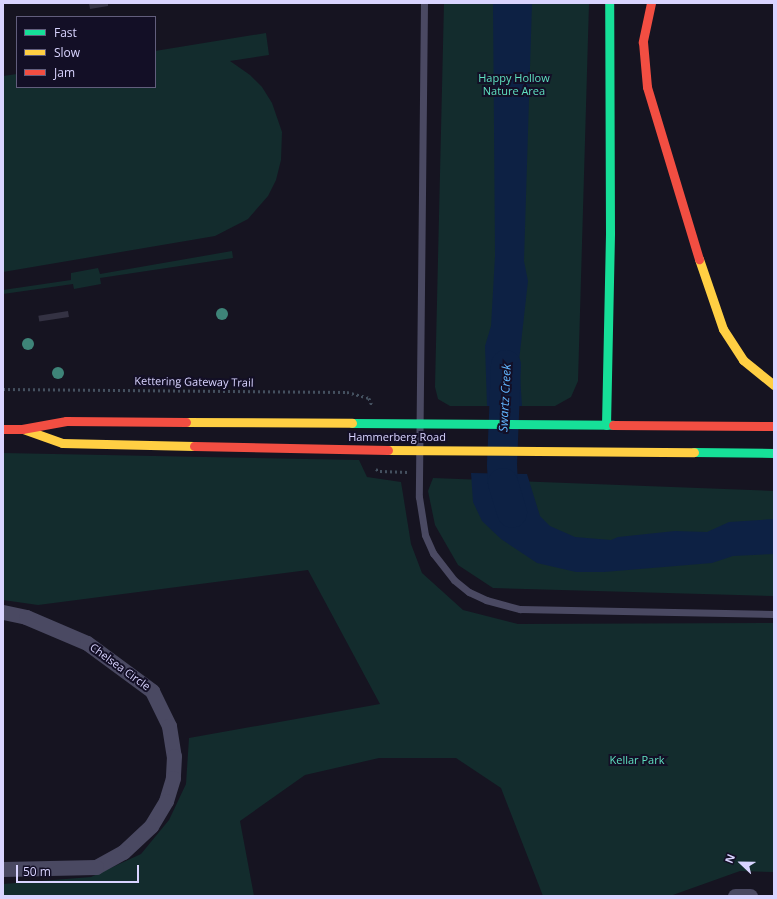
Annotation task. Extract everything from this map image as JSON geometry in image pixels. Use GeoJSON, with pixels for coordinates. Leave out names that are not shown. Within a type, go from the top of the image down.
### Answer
{"type":"FeatureCollection","features":[{"type":"Feature","properties":{"kind":"main road"},"geometry":{"type":"LineString","coordinates":[[609,3],[607,131],[610,233],[606,425],[613,439],[631,452]]}},
{"type":"Feature","properties":{"kind":"main road"},"geometry":{"type":"LineString","coordinates":[[651,3],[643,42],[647,87],[710,295],[723,329],[739,355],[756,373],[774,385]]}},
{"type":"Feature","properties":{"kind":"main road","name":"Hammerberg Road"},"geometry":{"type":"LineString","coordinates":[[3,429],[22,429],[66,421],[774,426]]}},
{"type":"Feature","properties":{"kind":"main road","name":"Hammerberg Road"},"geometry":{"type":"LineString","coordinates":[[22,429],[62,443],[473,450],[774,453]]}},
{"type":"Feature","properties":{"kind":"street","name":"Chelsea Circle"},"geometry":{"type":"LineString","coordinates":[[3,612],[26,617],[87,643],[152,691],[169,726],[174,756],[173,778],[166,801],[151,826],[123,852],[96,867],[3,869]]}},
{"type":"Feature","properties":{"kind":"street"},"geometry":{"type":"LineString","coordinates":[[735,896],[750,896]]}},
{"type":"Feature","properties":{"kind":"lane"},"geometry":{"type":"LineString","coordinates":[[424,3],[420,473],[421,517],[433,553],[454,580],[486,600],[520,609],[774,614]]}},
{"type":"Feature","properties":{"kind":"path","name":"Kettering Gateway Trail"},"geometry":{"type":"LineString","coordinates":[[3,389],[353,392],[370,398],[372,412]]}},
{"type":"Feature","properties":{"kind":"path"},"geometry":{"type":"LineString","coordinates":[[373,465],[380,471],[420,473]]}},
{"type":"Feature","properties":{"kind":"green space","name":"Happy Hollow Nature Area"},"geometry":{"type":"Polygon","coordinates":[[[444,3],[589,3],[578,381],[571,397],[555,406],[450,406],[438,399],[435,387],[444,3]]]}},
{"type":"Feature","properties":{"kind":"green space"},"geometry":{"type":"Polygon","coordinates":[[[266,33],[269,55],[230,61],[250,75],[262,87],[272,103],[282,132],[281,160],[276,180],[268,196],[248,219],[215,236],[3,272],[3,76],[16,74],[16,88],[156,88],[156,51],[266,33]]]}},
{"type":"Feature","properties":{"kind":"green space"},"geometry":{"type":"Polygon","coordinates":[[[232,251],[233,258],[100,278],[101,284],[74,289],[73,284],[3,294],[3,290],[71,280],[71,273],[98,268],[100,274],[232,251]]]}},
{"type":"Feature","properties":{"kind":"green space","name":"Kellar Park"},"geometry":{"type":"Polygon","coordinates":[[[3,453],[359,460],[367,477],[401,482],[411,544],[422,573],[463,610],[518,624],[774,623],[774,872],[740,871],[670,896],[543,896],[501,788],[456,758],[379,758],[305,775],[240,821],[254,896],[3,896],[3,884],[91,877],[141,854],[169,820],[186,784],[189,738],[380,704],[308,570],[38,605],[3,600],[3,453]]]}},
{"type":"Feature","properties":{"kind":"green space"},"geometry":{"type":"Polygon","coordinates":[[[433,478],[774,491],[774,596],[493,588],[458,565],[435,525],[428,491],[433,478]]]}},
{"type":"Feature","properties":{"kind":"water"},"geometry":{"type":"Polygon","coordinates":[[[493,3],[532,3],[524,261],[528,281],[519,361],[522,406],[487,406],[485,346],[491,326],[495,256],[493,3]]]}},
{"type":"Feature","properties":{"kind":"water"},"geometry":{"type":"Polygon","coordinates":[[[471,473],[527,474],[540,516],[550,526],[575,537],[611,540],[618,537],[675,531],[707,532],[729,522],[774,519],[774,554],[733,556],[712,563],[604,572],[576,572],[537,563],[501,539],[482,521],[473,502],[471,473]]]}},
{"type":"Feature","properties":{"kind":"building"},"geometry":{"type":"Polygon","coordinates":[[[89,3],[108,3],[108,6],[90,9],[89,3]]]}},
{"type":"Feature","properties":{"kind":"building"},"geometry":{"type":"Polygon","coordinates":[[[68,311],[69,317],[39,322],[38,316],[68,311]]]}},
{"type":"Feature","properties":{"kind":"waterway","name":"Swartz Creek"},"geometry":{"type":"LineString","coordinates":[[506,365],[502,465],[503,483],[512,513]]}},
{"type":"Feature","properties":{"kind":"traffic: fast"},"geometry":{"type":"LineString","coordinates":[[606,425],[610,233],[609,3]]}},
{"type":"Feature","properties":{"kind":"traffic: fast"},"geometry":{"type":"LineString","coordinates":[[352,423],[613,425]]}},
{"type":"Feature","properties":{"kind":"traffic: fast"},"geometry":{"type":"LineString","coordinates":[[694,452],[774,453]]}},
{"type":"Feature","properties":{"kind":"traffic: slow"},"geometry":{"type":"LineString","coordinates":[[699,259],[723,329],[743,360],[774,385]]}},
{"type":"Feature","properties":{"kind":"traffic: slow"},"geometry":{"type":"LineString","coordinates":[[186,422],[352,423]]}},
{"type":"Feature","properties":{"kind":"traffic: slow"},"geometry":{"type":"LineString","coordinates":[[23,429],[62,443],[194,446]]}},
{"type":"Feature","properties":{"kind":"traffic: slow"},"geometry":{"type":"LineString","coordinates":[[388,450],[694,452]]}},
{"type":"Feature","properties":{"kind":"traffic: jam"},"geometry":{"type":"LineString","coordinates":[[651,3],[643,42],[647,87],[699,259]]}},
{"type":"Feature","properties":{"kind":"traffic: jam"},"geometry":{"type":"LineString","coordinates":[[3,429],[22,429],[66,421],[186,422]]}},
{"type":"Feature","properties":{"kind":"traffic: jam"},"geometry":{"type":"LineString","coordinates":[[613,425],[774,426]]}},
{"type":"Feature","properties":{"kind":"traffic: jam"},"geometry":{"type":"LineString","coordinates":[[194,446],[388,450]]}}]}
